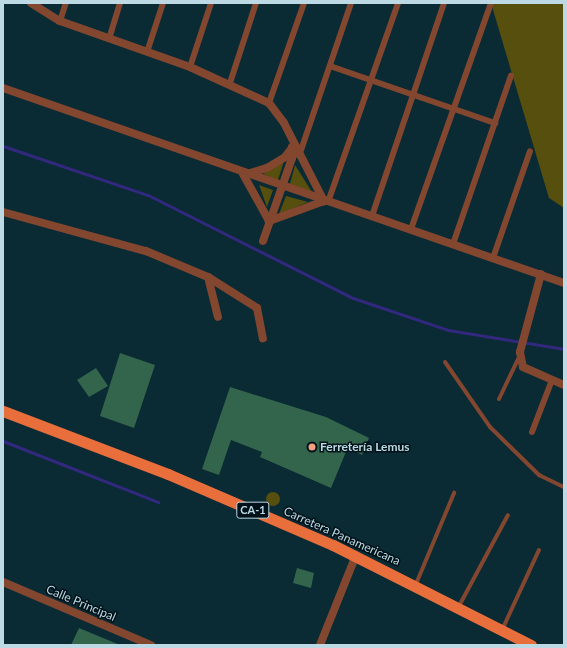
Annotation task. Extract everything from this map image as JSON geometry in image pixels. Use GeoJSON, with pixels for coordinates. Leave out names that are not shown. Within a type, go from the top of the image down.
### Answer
{"type":"FeatureCollection","features":[{"type":"Feature","properties":{"kind":"highway","name":"Carretera Panamericana"},"geometry":{"type":"LineString","coordinates":[[3,411],[168,474],[356,555],[459,606],[531,645]]}},
{"type":"Feature","properties":{"kind":"street"},"geometry":{"type":"LineString","coordinates":[[31,3],[60,21],[190,67],[230,83],[269,103],[284,123],[292,145],[326,201]]}},
{"type":"Feature","properties":{"kind":"street"},"geometry":{"type":"LineString","coordinates":[[60,21],[66,3]]}},
{"type":"Feature","properties":{"kind":"street"},"geometry":{"type":"LineString","coordinates":[[109,39],[120,3]]}},
{"type":"Feature","properties":{"kind":"street"},"geometry":{"type":"LineString","coordinates":[[147,52],[163,3]]}},
{"type":"Feature","properties":{"kind":"street"},"geometry":{"type":"LineString","coordinates":[[190,67],[211,3]]}},
{"type":"Feature","properties":{"kind":"street"},"geometry":{"type":"LineString","coordinates":[[230,83],[256,3]]}},
{"type":"Feature","properties":{"kind":"street"},"geometry":{"type":"LineString","coordinates":[[269,103],[304,3]]}},
{"type":"Feature","properties":{"kind":"street"},"geometry":{"type":"LineString","coordinates":[[299,157],[351,3]]}},
{"type":"Feature","properties":{"kind":"street"},"geometry":{"type":"LineString","coordinates":[[326,201],[398,3]]}},
{"type":"Feature","properties":{"kind":"street"},"geometry":{"type":"LineString","coordinates":[[372,216],[444,3]]}},
{"type":"Feature","properties":{"kind":"street"},"geometry":{"type":"LineString","coordinates":[[411,229],[491,3]]}},
{"type":"Feature","properties":{"kind":"street"},"geometry":{"type":"LineString","coordinates":[[330,66],[495,123]]}},
{"type":"Feature","properties":{"kind":"street"},"geometry":{"type":"LineString","coordinates":[[453,244],[512,76]]}},
{"type":"Feature","properties":{"kind":"street"},"geometry":{"type":"LineString","coordinates":[[3,88],[243,174],[411,229],[564,282]]}},
{"type":"Feature","properties":{"kind":"street"},"geometry":{"type":"LineString","coordinates":[[243,174],[267,168],[291,152],[292,145]]}},
{"type":"Feature","properties":{"kind":"street"},"geometry":{"type":"LineString","coordinates":[[263,241],[292,158],[292,145]]}},
{"type":"Feature","properties":{"kind":"street"},"geometry":{"type":"LineString","coordinates":[[493,258],[530,151]]}},
{"type":"Feature","properties":{"kind":"street"},"geometry":{"type":"LineString","coordinates":[[243,174],[269,221]]}},
{"type":"Feature","properties":{"kind":"street"},"geometry":{"type":"LineString","coordinates":[[269,221],[326,201]]}},
{"type":"Feature","properties":{"kind":"street"},"geometry":{"type":"LineString","coordinates":[[3,212],[146,251],[208,277],[257,308],[263,338]]}},
{"type":"Feature","properties":{"kind":"street"},"geometry":{"type":"LineString","coordinates":[[541,274],[520,353],[523,367],[564,385]]}},
{"type":"Feature","properties":{"kind":"street"},"geometry":{"type":"LineString","coordinates":[[208,277],[218,317]]}},
{"type":"Feature","properties":{"kind":"street"},"geometry":{"type":"LineString","coordinates":[[532,432],[552,380]]}},
{"type":"Feature","properties":{"kind":"street"},"geometry":{"type":"LineString","coordinates":[[320,645],[356,555]]}},
{"type":"Feature","properties":{"kind":"street","name":"Calle Principal"},"geometry":{"type":"LineString","coordinates":[[3,582],[150,645]]}},
{"type":"Feature","properties":{"kind":"lane"},"geometry":{"type":"LineString","coordinates":[[499,399],[520,353]]}},
{"type":"Feature","properties":{"kind":"lane"},"geometry":{"type":"LineString","coordinates":[[445,362],[494,432],[539,475],[564,488]]}},
{"type":"Feature","properties":{"kind":"lane"},"geometry":{"type":"LineString","coordinates":[[416,584],[454,493]]}},
{"type":"Feature","properties":{"kind":"lane"},"geometry":{"type":"LineString","coordinates":[[459,606],[508,514]]}},
{"type":"Feature","properties":{"kind":"lane"},"geometry":{"type":"LineString","coordinates":[[502,630],[539,550]]}},
{"type":"Feature","properties":{"kind":"shaded area"},"geometry":{"type":"Polygon","coordinates":[[[491,3],[564,3],[564,208],[549,198],[491,3]]]}},
{"type":"Feature","properties":{"kind":"shaded area"},"geometry":{"type":"Polygon","coordinates":[[[284,161],[278,180],[263,174],[284,161]]]}},
{"type":"Feature","properties":{"kind":"shaded area"},"geometry":{"type":"Polygon","coordinates":[[[295,165],[312,192],[290,184],[295,165]]]}},
{"type":"Feature","properties":{"kind":"shaded area"},"geometry":{"type":"Polygon","coordinates":[[[259,185],[273,190],[267,207],[259,185]]]}},
{"type":"Feature","properties":{"kind":"shaded area"},"geometry":{"type":"Polygon","coordinates":[[[286,196],[308,202],[279,214],[286,196]]]}},
{"type":"Feature","properties":{"kind":"shaded area"},"geometry":{"type":"Polygon","coordinates":[[[273,492],[278,494],[280,499],[278,504],[273,506],[268,504],[266,499],[268,494],[273,492]]]}},
{"type":"Feature","properties":{"kind":"building"},"geometry":{"type":"Polygon","coordinates":[[[120,353],[155,365],[134,428],[100,416],[120,353]]]}},
{"type":"Feature","properties":{"kind":"building"},"geometry":{"type":"Polygon","coordinates":[[[96,368],[108,386],[89,397],[77,380],[96,368]]]}},
{"type":"Feature","properties":{"kind":"building"},"geometry":{"type":"Polygon","coordinates":[[[230,387],[326,417],[369,438],[362,455],[348,447],[331,488],[260,457],[262,452],[231,440],[219,475],[202,469],[230,387]]]}},
{"type":"Feature","properties":{"kind":"building"},"geometry":{"type":"Polygon","coordinates":[[[297,568],[314,573],[311,588],[293,583],[297,568]]]}},
{"type":"Feature","properties":{"kind":"building"},"geometry":{"type":"Polygon","coordinates":[[[79,628],[120,645],[71,645],[79,628]]]}},
{"type":"Feature","properties":{"kind":"waterway"},"geometry":{"type":"LineString","coordinates":[[3,146],[148,195],[353,298],[448,330],[564,349]]}},
{"type":"Feature","properties":{"kind":"waterway"},"geometry":{"type":"LineString","coordinates":[[3,441],[158,502]]}},
{"type":"Feature","properties":{"kind":"place","name":"Ferretería Lemus"},"geometry":{"type":"Point","coordinates":[312,447]}}]}
